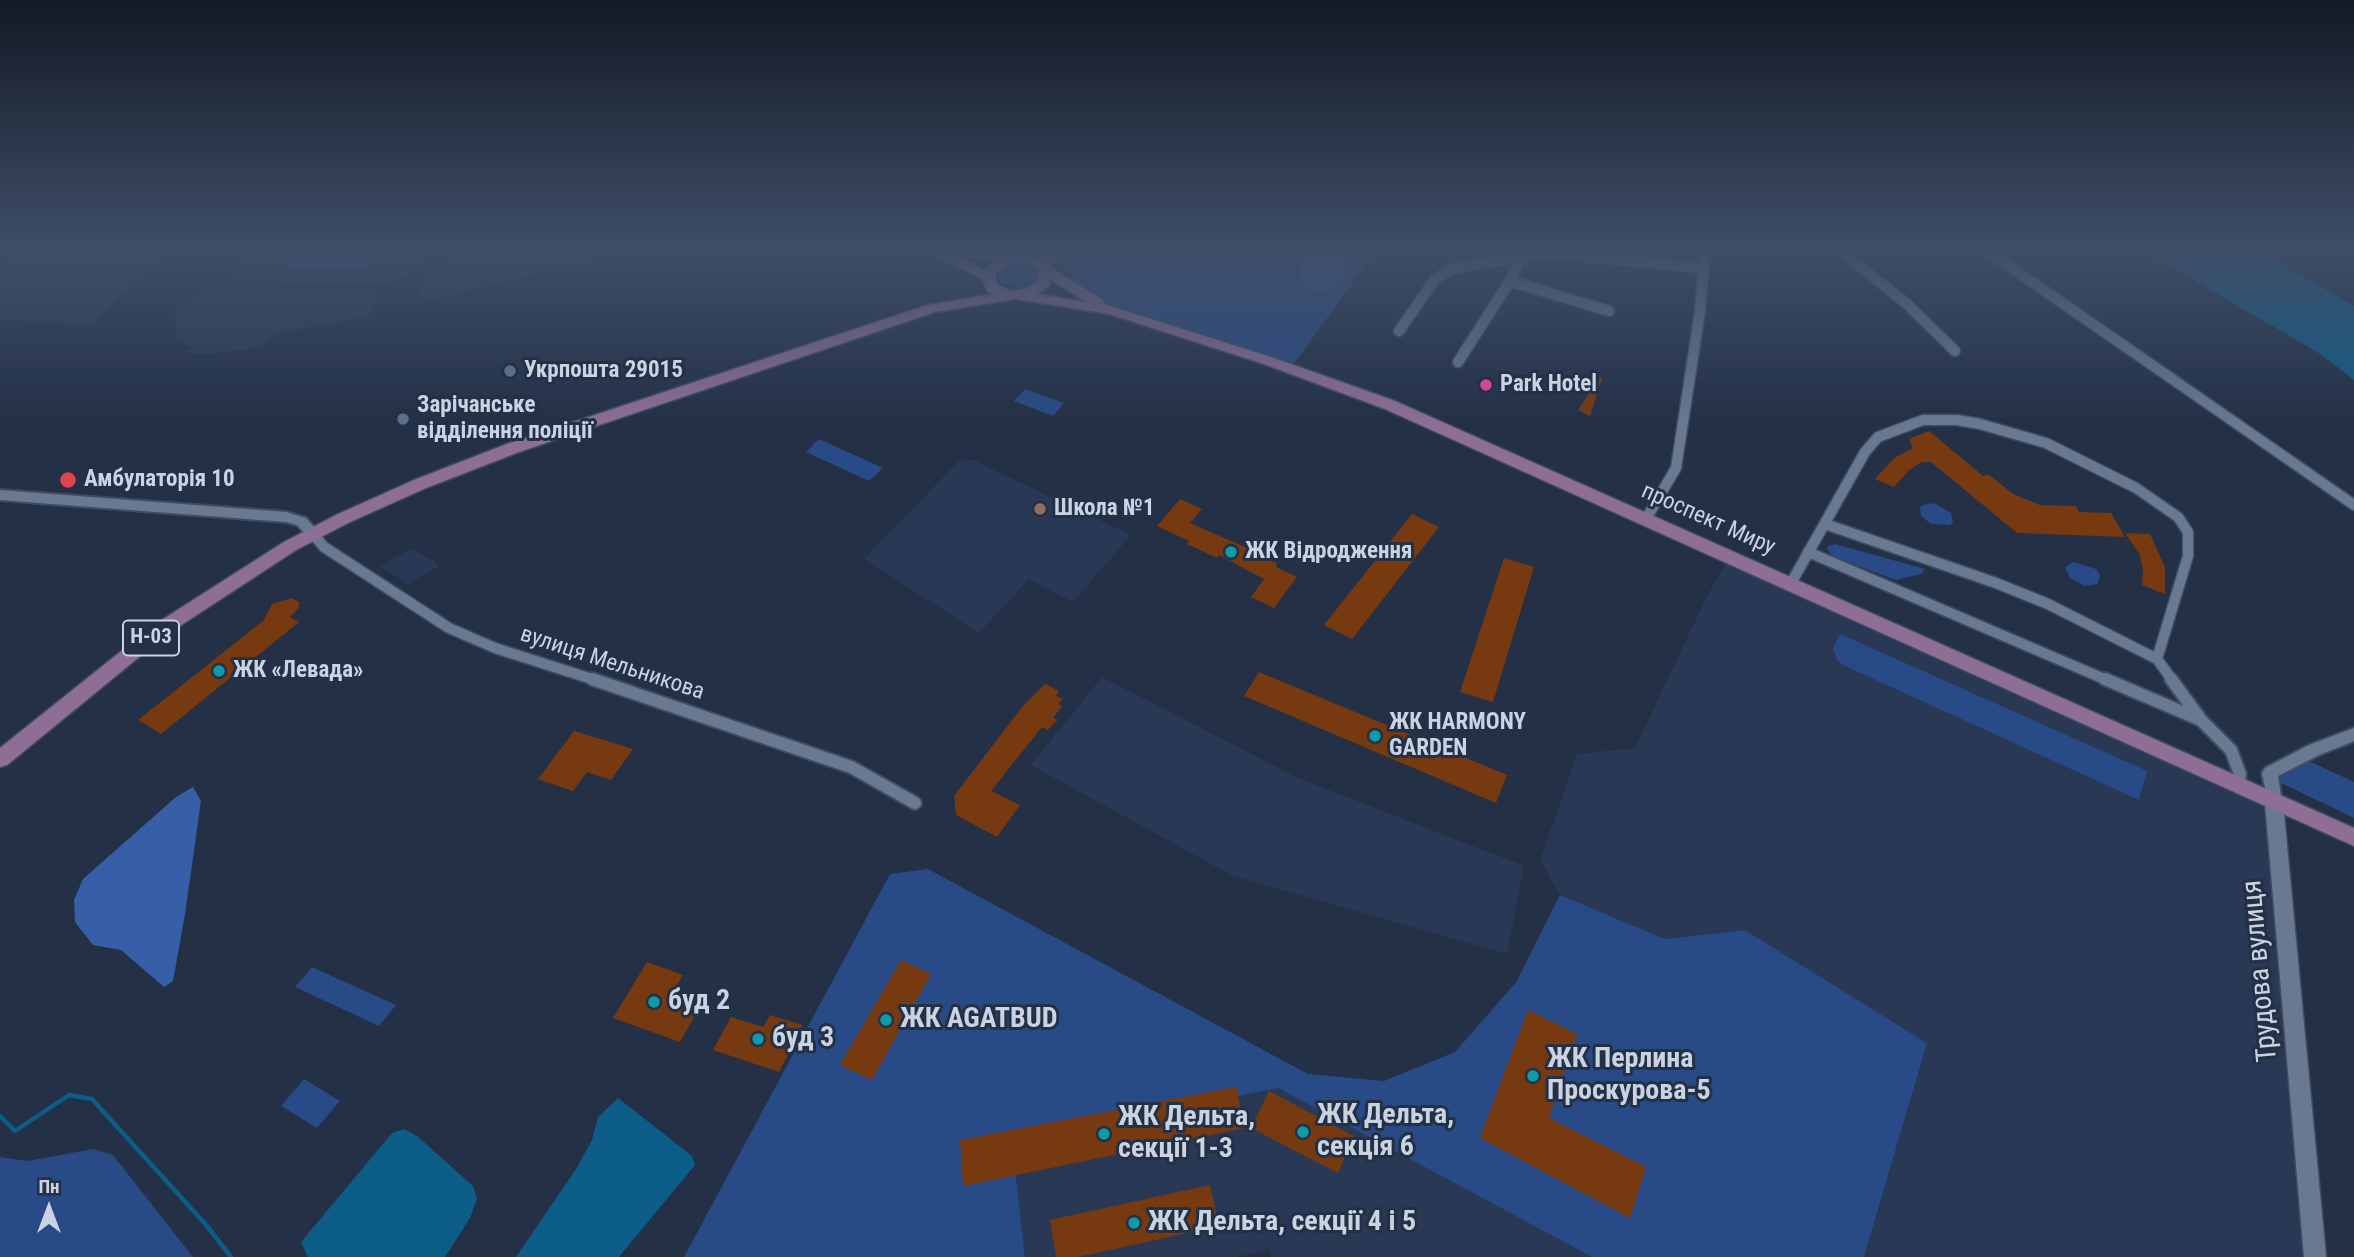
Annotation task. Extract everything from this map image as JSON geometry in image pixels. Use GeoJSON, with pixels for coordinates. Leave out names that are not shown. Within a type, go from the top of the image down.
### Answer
{"type":"FeatureCollection","features":[{"type":"Feature","properties":{"kind":"main road","name":"Н-03"},"geometry":{"type":"LineString","coordinates":[[0,759],[160,630],[313,534],[420,484],[477,461],[931,309]]}},
{"type":"Feature","properties":{"kind":"main road","name":"проспект Миру"},"geometry":{"type":"LineString","coordinates":[[1103,309],[1347,388],[1449,430],[2354,837]]}},
{"type":"Feature","properties":{"kind":"main road","name":"Трудова вулиця"},"geometry":{"type":"LineString","coordinates":[[2274,803],[2315,1257]]}},
{"type":"Feature","properties":{"kind":"street"},"geometry":{"type":"LineString","coordinates":[[1399,331],[1415,309]]}},
{"type":"Feature","properties":{"kind":"street"},"geometry":{"type":"LineString","coordinates":[[1458,362],[1492,309]]}},
{"type":"Feature","properties":{"kind":"street"},"geometry":{"type":"LineString","coordinates":[[1601,309],[1609,311]]}},
{"type":"Feature","properties":{"kind":"street"},"geometry":{"type":"LineString","coordinates":[[1646,519],[1676,468],[1700,309]]}},
{"type":"Feature","properties":{"kind":"street"},"geometry":{"type":"LineString","coordinates":[[1912,309],[1955,351]]}},
{"type":"Feature","properties":{"kind":"street"},"geometry":{"type":"LineString","coordinates":[[2071,309],[2354,505]]}},
{"type":"Feature","properties":{"kind":"street"},"geometry":{"type":"LineString","coordinates":[[1790,585],[1865,452],[1878,437],[1894,429],[1923,421],[1957,420],[2014,432],[2046,443],[2169,509],[2188,532],[2188,556],[2157,659]]}},
{"type":"Feature","properties":{"kind":"street"},"geometry":{"type":"LineString","coordinates":[[0,495],[286,517],[302,521],[313,534]]}},
{"type":"Feature","properties":{"kind":"street"},"geometry":{"type":"LineString","coordinates":[[1825,524],[2049,604],[2157,659],[2201,720]]}},
{"type":"Feature","properties":{"kind":"street","name":"вулиця Мельникова"},"geometry":{"type":"LineString","coordinates":[[313,534],[324,547],[449,628],[495,648],[677,706],[851,767],[915,803]]}},
{"type":"Feature","properties":{"kind":"street"},"geometry":{"type":"LineString","coordinates":[[1808,552],[2201,720],[2231,750],[2240,774],[2238,787]]}},
{"type":"Feature","properties":{"kind":"street","name":"Трудова вулиця"},"geometry":{"type":"LineString","coordinates":[[2274,803],[2270,773],[2314,750],[2354,734]]}},
{"type":"Feature","properties":{"kind":"shaded area"},"geometry":{"type":"Polygon","coordinates":[[[0,309],[108,309],[92,325],[0,319],[0,309]]]}},
{"type":"Feature","properties":{"kind":"shaded area"},"geometry":{"type":"Polygon","coordinates":[[[175,309],[372,309],[368,317],[281,332],[256,348],[200,355],[186,352],[191,346],[181,345],[185,340],[173,338],[177,333],[175,309]]]}},
{"type":"Feature","properties":{"kind":"shaded area"},"geometry":{"type":"Polygon","coordinates":[[[1118,309],[1334,309],[1292,366],[1118,309]]]}},
{"type":"Feature","properties":{"kind":"shaded area"},"geometry":{"type":"Polygon","coordinates":[[[2243,309],[2354,309],[2354,380],[2319,353],[2243,309]]]}},
{"type":"Feature","properties":{"kind":"shaded area"},"geometry":{"type":"Polygon","coordinates":[[[1025,389],[1064,403],[1053,416],[1014,401],[1025,389]]]}},
{"type":"Feature","properties":{"kind":"shaded area"},"geometry":{"type":"Polygon","coordinates":[[[819,439],[883,468],[869,481],[806,452],[819,439]]]}},
{"type":"Feature","properties":{"kind":"shaded area"},"geometry":{"type":"Polygon","coordinates":[[[973,460],[1131,535],[1073,602],[1029,579],[979,633],[864,559],[958,462],[973,460]]]}},
{"type":"Feature","properties":{"kind":"shaded area"},"geometry":{"type":"Polygon","coordinates":[[[1934,503],[1951,513],[1953,522],[1950,525],[1931,524],[1921,516],[1920,508],[1923,505],[1934,503]]]}},
{"type":"Feature","properties":{"kind":"shaded area"},"geometry":{"type":"Polygon","coordinates":[[[1835,544],[1925,569],[1921,574],[1896,580],[1833,557],[1827,549],[1835,544]]]}},
{"type":"Feature","properties":{"kind":"shaded area"},"geometry":{"type":"Polygon","coordinates":[[[411,549],[435,561],[438,567],[408,584],[380,566],[411,549]]]}},
{"type":"Feature","properties":{"kind":"shaded area"},"geometry":{"type":"Polygon","coordinates":[[[1728,561],[2268,805],[2307,1257],[1864,1257],[1927,1043],[1745,930],[1665,939],[1560,895],[1540,860],[1577,754],[1635,748],[1707,596],[1728,561]]]}},
{"type":"Feature","properties":{"kind":"shaded area"},"geometry":{"type":"Polygon","coordinates":[[[2074,562],[2096,569],[2100,575],[2098,584],[2085,586],[2070,578],[2065,567],[2074,562]]]}},
{"type":"Feature","properties":{"kind":"shaded area"},"geometry":{"type":"Polygon","coordinates":[[[1840,634],[2147,771],[2139,800],[1843,665],[1837,660],[1833,648],[1840,634]]]}},
{"type":"Feature","properties":{"kind":"shaded area"},"geometry":{"type":"Polygon","coordinates":[[[1102,677],[1298,778],[1524,866],[1507,954],[1233,876],[1031,765],[1102,677]]]}},
{"type":"Feature","properties":{"kind":"shaded area"},"geometry":{"type":"Polygon","coordinates":[[[2309,761],[2354,782],[2354,818],[2277,781],[2277,777],[2309,761]]]}},
{"type":"Feature","properties":{"kind":"shaded area"},"geometry":{"type":"Polygon","coordinates":[[[193,787],[201,801],[185,914],[173,981],[164,987],[121,950],[93,945],[75,922],[74,900],[83,879],[176,797],[193,787]]]}},
{"type":"Feature","properties":{"kind":"shaded area"},"geometry":{"type":"Polygon","coordinates":[[[928,869],[1308,1074],[1384,1081],[1455,1052],[1517,981],[1560,895],[1665,939],[1745,930],[1927,1043],[1864,1257],[1592,1257],[1278,1088],[1012,1142],[1025,1257],[684,1257],[890,874],[928,869]]]}},
{"type":"Feature","properties":{"kind":"shaded area"},"geometry":{"type":"Polygon","coordinates":[[[312,967],[396,1005],[379,1026],[295,987],[312,967]]]}},
{"type":"Feature","properties":{"kind":"shaded area"},"geometry":{"type":"Polygon","coordinates":[[[304,1079],[340,1101],[317,1128],[281,1106],[304,1079]]]}},
{"type":"Feature","properties":{"kind":"shaded area"},"geometry":{"type":"Polygon","coordinates":[[[1278,1088],[1592,1257],[1271,1257],[1269,1250],[1236,1257],[1025,1257],[1012,1142],[1278,1088]]]}},
{"type":"Feature","properties":{"kind":"shaded area"},"geometry":{"type":"Polygon","coordinates":[[[618,1098],[692,1156],[695,1165],[619,1257],[516,1257],[576,1169],[592,1140],[598,1117],[618,1098]]]}},
{"type":"Feature","properties":{"kind":"shaded area"},"geometry":{"type":"Polygon","coordinates":[[[404,1129],[417,1136],[473,1186],[477,1199],[470,1218],[445,1257],[308,1257],[301,1242],[392,1133],[404,1129]]]}},
{"type":"Feature","properties":{"kind":"shaded area"},"geometry":{"type":"Polygon","coordinates":[[[93,1149],[113,1155],[193,1257],[0,1257],[0,1157],[27,1161],[93,1149]]]}},
{"type":"Feature","properties":{"kind":"building"},"geometry":{"type":"Polygon","coordinates":[[[1600,377],[1602,378],[1590,416],[1578,410],[1600,377]]]}},
{"type":"Feature","properties":{"kind":"building"},"geometry":{"type":"Polygon","coordinates":[[[1929,431],[1983,476],[1988,474],[2013,494],[2040,505],[2076,506],[2079,512],[2111,513],[2125,537],[2017,533],[1931,462],[1922,462],[1909,470],[1894,487],[1875,479],[1894,458],[1913,448],[1909,439],[1929,431]]]}},
{"type":"Feature","properties":{"kind":"building","name":"ЖК Відродження"},"geometry":{"type":"Polygon","coordinates":[[[1180,499],[1202,509],[1190,523],[1270,558],[1269,560],[1277,563],[1276,567],[1297,577],[1274,608],[1251,597],[1264,579],[1219,555],[1217,558],[1187,544],[1189,541],[1157,526],[1180,499]]]}},
{"type":"Feature","properties":{"kind":"building"},"geometry":{"type":"Polygon","coordinates":[[[1412,514],[1439,527],[1352,639],[1324,625],[1412,514]]]}},
{"type":"Feature","properties":{"kind":"building"},"geometry":{"type":"Polygon","coordinates":[[[2125,533],[2150,534],[2165,567],[2165,594],[2142,585],[2140,555],[2125,533]]]}},
{"type":"Feature","properties":{"kind":"building","name":"ЖК HARMONY GARDEN"},"geometry":{"type":"Polygon","coordinates":[[[1504,558],[1534,567],[1493,702],[1460,692],[1504,558]]]}},
{"type":"Feature","properties":{"kind":"building","name":"ЖК «Левада»"},"geometry":{"type":"Polygon","coordinates":[[[292,598],[299,602],[298,609],[290,617],[299,622],[161,734],[138,720],[264,620],[272,604],[292,598]]]}},
{"type":"Feature","properties":{"kind":"building","name":"ЖК HARMONY GARDEN"},"geometry":{"type":"Polygon","coordinates":[[[1259,672],[1507,775],[1496,803],[1244,696],[1259,672]]]}},
{"type":"Feature","properties":{"kind":"building"},"geometry":{"type":"Polygon","coordinates":[[[1045,684],[1059,691],[1056,696],[1063,699],[1058,704],[1062,706],[1053,718],[1057,720],[1048,730],[1042,727],[991,791],[1020,805],[997,837],[956,815],[954,796],[1022,707],[1045,684]]]}},
{"type":"Feature","properties":{"kind":"building"},"geometry":{"type":"Polygon","coordinates":[[[574,731],[633,749],[611,780],[587,772],[573,791],[538,779],[574,731]]]}},
{"type":"Feature","properties":{"kind":"building","name":"ЖК AGATBUD"},"geometry":{"type":"Polygon","coordinates":[[[901,960],[931,974],[872,1080],[840,1065],[901,960]]]}},
{"type":"Feature","properties":{"kind":"building","name":"буд 2"},"geometry":{"type":"Polygon","coordinates":[[[647,962],[683,975],[670,997],[700,1007],[680,1042],[613,1018],[647,962]]]}},
{"type":"Feature","properties":{"kind":"building","name":"ЖК Перлина Проскурова-5"},"geometry":{"type":"Polygon","coordinates":[[[1528,1010],[1577,1034],[1549,1118],[1646,1167],[1630,1218],[1480,1138],[1528,1010]]]}},
{"type":"Feature","properties":{"kind":"building","name":"буд 3"},"geometry":{"type":"Polygon","coordinates":[[[770,1015],[803,1025],[779,1072],[713,1050],[731,1017],[763,1027],[770,1015]]]}},
{"type":"Feature","properties":{"kind":"building","name":"ЖК Дельта, секції 1-3"},"geometry":{"type":"Polygon","coordinates":[[[1236,1087],[1245,1128],[963,1186],[960,1140],[1236,1087]]]}},
{"type":"Feature","properties":{"kind":"building","name":"ЖК Дельта, секція 6"},"geometry":{"type":"Polygon","coordinates":[[[1269,1091],[1354,1136],[1338,1173],[1251,1128],[1269,1091]]]}},
{"type":"Feature","properties":{"kind":"building","name":"ЖК Дельта, секції 4 і 5"},"geometry":{"type":"Polygon","coordinates":[[[1210,1185],[1219,1226],[1078,1257],[1056,1257],[1050,1220],[1210,1185]]]}},
{"type":"Feature","properties":{"kind":"waterway"},"geometry":{"type":"LineString","coordinates":[[0,1116],[15,1131],[69,1095],[92,1099],[207,1226],[231,1257]]}},
{"type":"Feature","properties":{"kind":"place","name":"Укрпошта 29015"},"geometry":{"type":"Point","coordinates":[510,371]}},
{"type":"Feature","properties":{"kind":"place","name":"Park Hotel"},"geometry":{"type":"Point","coordinates":[1486,385]}},
{"type":"Feature","properties":{"kind":"place","name":"Зарічанське відділення поліції"},"geometry":{"type":"Point","coordinates":[403,419]}},
{"type":"Feature","properties":{"kind":"place","name":"Амбулаторія 10"},"geometry":{"type":"Point","coordinates":[68,480]}},
{"type":"Feature","properties":{"kind":"place","name":"Школа №1"},"geometry":{"type":"Point","coordinates":[1040,509]}},
{"type":"Feature","properties":{"kind":"place","name":"ЖК Відродження"},"geometry":{"type":"Point","coordinates":[1231,552]}},
{"type":"Feature","properties":{"kind":"place","name":"ЖК «Левада»"},"geometry":{"type":"Point","coordinates":[219,671]}},
{"type":"Feature","properties":{"kind":"place","name":"ЖК HARMONY GARDEN"},"geometry":{"type":"Point","coordinates":[1375,736]}},
{"type":"Feature","properties":{"kind":"place","name":"буд 2"},"geometry":{"type":"Point","coordinates":[654,1002]}},
{"type":"Feature","properties":{"kind":"place","name":"ЖК AGATBUD"},"geometry":{"type":"Point","coordinates":[886,1020]}},
{"type":"Feature","properties":{"kind":"place","name":"буд 3"},"geometry":{"type":"Point","coordinates":[758,1039]}},
{"type":"Feature","properties":{"kind":"place","name":"ЖК Перлина Проскурова-5"},"geometry":{"type":"Point","coordinates":[1533,1076]}},
{"type":"Feature","properties":{"kind":"place","name":"ЖК Дельта, секція 6"},"geometry":{"type":"Point","coordinates":[1303,1132]}},
{"type":"Feature","properties":{"kind":"place","name":"ЖК Дельта, секції 1-3"},"geometry":{"type":"Point","coordinates":[1104,1134]}},
{"type":"Feature","properties":{"kind":"place","name":"ЖК Дельта, секції 4 і 5"},"geometry":{"type":"Point","coordinates":[1134,1223]}}]}
